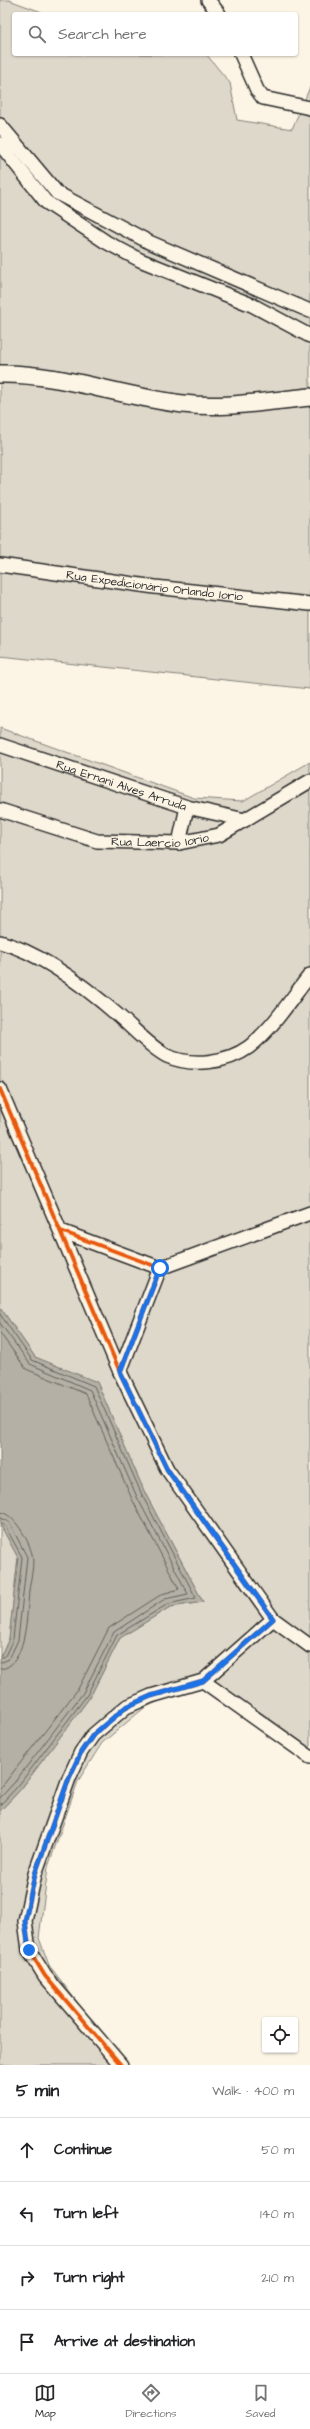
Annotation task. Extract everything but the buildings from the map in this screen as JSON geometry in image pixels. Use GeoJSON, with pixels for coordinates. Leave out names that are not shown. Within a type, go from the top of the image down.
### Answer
{"type":"FeatureCollection","features":[{"type":"Feature","properties":{"kind":"street"},"geometry":{"type":"LineString","coordinates":[[208,0],[217,12]]}},
{"type":"Feature","properties":{"kind":"street"},"geometry":{"type":"LineString","coordinates":[[242,56],[257,90],[263,98],[310,108]]}},
{"type":"Feature","properties":{"kind":"street"},"geometry":{"type":"LineString","coordinates":[[0,125],[57,193],[149,242],[310,311]]}},
{"type":"Feature","properties":{"kind":"street"},"geometry":{"type":"LineString","coordinates":[[0,144],[46,202],[106,242],[140,260],[252,305],[310,336]]}},
{"type":"Feature","properties":{"kind":"street"},"geometry":{"type":"LineString","coordinates":[[0,374],[50,378],[184,404],[238,403],[310,397]]}},
{"type":"Feature","properties":{"kind":"street","name":"Rua Expedicionário Orlando Iorio"},"geometry":{"type":"LineString","coordinates":[[0,565],[155,587],[310,604]]}},
{"type":"Feature","properties":{"kind":"street","name":"Rua Ernani Alves Arruda"},"geometry":{"type":"LineString","coordinates":[[0,745],[187,807],[245,820]]}},
{"type":"Feature","properties":{"kind":"street","name":"Rua Laercio Iorio"},"geometry":{"type":"LineString","coordinates":[[0,810],[97,841],[179,843],[219,835],[310,781]]}},
{"type":"Feature","properties":{"kind":"street"},"geometry":{"type":"LineString","coordinates":[[179,843],[187,807]]}},
{"type":"Feature","properties":{"kind":"street"},"geometry":{"type":"LineString","coordinates":[[0,942],[31,955],[75,982],[162,1052],[186,1061],[222,1059],[248,1048],[269,1026],[310,975]]}},
{"type":"Feature","properties":{"kind":"street"},"geometry":{"type":"LineString","coordinates":[[0,1089],[120,1372],[167,1469],[273,1619],[310,1646]]}},
{"type":"Feature","properties":{"kind":"street"},"geometry":{"type":"LineString","coordinates":[[0,1114],[15,1122]]}},
{"type":"Feature","properties":{"kind":"street"},"geometry":{"type":"LineString","coordinates":[[61,1231],[160,1268],[310,1213]]}},
{"type":"Feature","properties":{"kind":"street"},"geometry":{"type":"LineString","coordinates":[[120,1372],[160,1268]]}},
{"type":"Feature","properties":{"kind":"street"},"geometry":{"type":"LineString","coordinates":[[121,2065],[36,1963],[26,1937],[25,1921],[28,1901],[35,1874],[69,1778],[81,1752],[93,1735],[126,1707],[151,1696],[203,1681],[273,1619]]}},
{"type":"Feature","properties":{"kind":"street"},"geometry":{"type":"LineString","coordinates":[[203,1681],[310,1757]]}},
{"type":"Feature","properties":{"kind":"shaded area"},"geometry":{"type":"Polygon","coordinates":[[[0,0],[9,0],[42,12],[12,12],[12,56],[208,56],[230,83],[237,120],[292,129],[310,87],[310,689],[0,656],[0,0]]]}},
{"type":"Feature","properties":{"kind":"shaded area"},"geometry":{"type":"Polygon","coordinates":[[[0,728],[194,798],[243,801],[310,762],[310,1757],[203,1681],[144,1708],[102,1743],[78,1781],[48,1867],[39,1938],[49,1965],[99,2031],[122,2065],[0,2065],[0,1811],[21,1789],[90,1697],[120,1638],[170,1607],[203,1602],[145,1493],[97,1383],[35,1357],[0,1307],[0,728]]]}},
{"type":"Feature","properties":{"kind":"shaded area"},"geometry":{"type":"Polygon","coordinates":[[[0,1524],[18,1557],[9,1639],[0,1657],[0,1524]]]}},
{"type":"Feature","properties":{"kind":"water"},"geometry":{"type":"Polygon","coordinates":[[[0,1307],[35,1357],[97,1382],[145,1493],[203,1602],[170,1607],[120,1638],[90,1697],[21,1789],[0,1811],[0,1657],[9,1639],[18,1558],[0,1524],[0,1307]]]}},
{"type":"Feature","properties":{"kind":"cycle path"},"geometry":{"type":"LineString","coordinates":[[0,1089],[120,1372],[160,1268],[61,1231]]}},
{"type":"Feature","properties":{"kind":"cycle path"},"geometry":{"type":"LineString","coordinates":[[120,1372],[167,1469],[273,1619],[203,1681],[151,1696],[126,1707],[93,1735],[81,1752],[69,1778],[35,1874],[25,1921],[29,1950],[45,1976],[121,2065]]}},
{"type":"Feature","properties":{"kind":"route"},"geometry":{"type":"LineString","coordinates":[[29,1950],[25,1921],[28,1901],[35,1874],[69,1778],[81,1752],[93,1735],[117,1713],[137,1701],[203,1681],[273,1619],[167,1469],[120,1372],[160,1268]]}}]}
